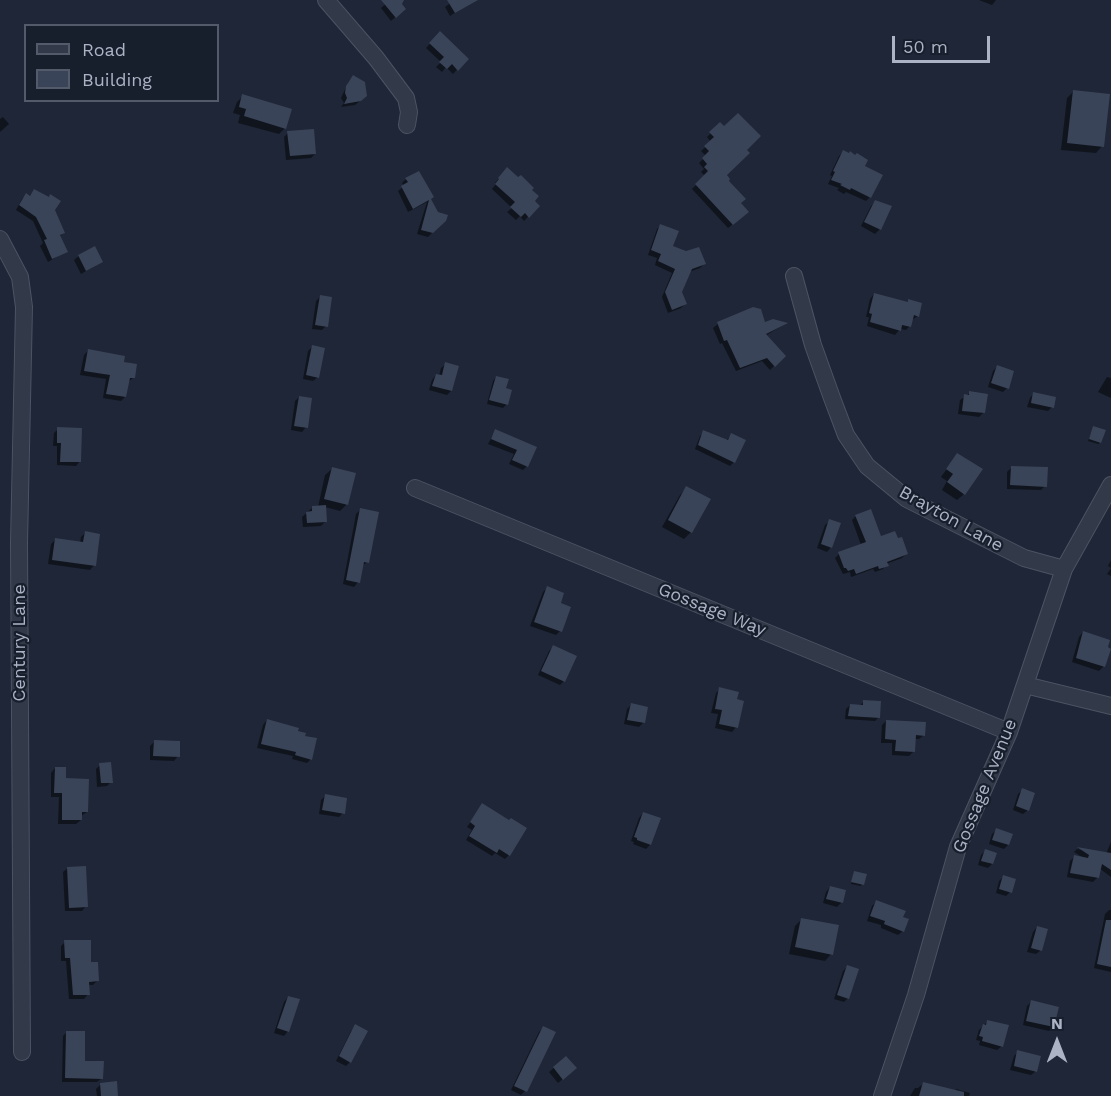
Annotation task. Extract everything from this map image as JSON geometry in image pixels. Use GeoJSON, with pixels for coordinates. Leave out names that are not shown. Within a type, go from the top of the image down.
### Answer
{"type":"FeatureCollection","features":[{"type":"Feature","properties":{"kind":"street"},"geometry":{"type":"LineString","coordinates":[[326,0],[376,58],[406,98],[409,112],[407,125]]}},
{"type":"Feature","properties":{"kind":"street","name":"Century Lane"},"geometry":{"type":"LineString","coordinates":[[0,239],[20,277],[24,307],[19,543],[22,1052]]}},
{"type":"Feature","properties":{"kind":"street","name":"Brayton Lane"},"geometry":{"type":"LineString","coordinates":[[794,276],[813,345],[846,435],[867,466],[907,499],[1024,558],[1064,569]]}},
{"type":"Feature","properties":{"kind":"street","name":"Gossage Avenue"},"geometry":{"type":"LineString","coordinates":[[882,1096],[916,995],[958,848],[1009,732],[1064,569],[1111,485]]}},
{"type":"Feature","properties":{"kind":"street","name":"Gossage Way"},"geometry":{"type":"LineString","coordinates":[[415,488],[1009,732]]}},
{"type":"Feature","properties":{"kind":"street"},"geometry":{"type":"LineString","coordinates":[[1025,685],[1111,706]]}},
{"type":"Feature","properties":{"kind":"building"},"geometry":{"type":"Polygon","coordinates":[[[381,0],[404,0],[402,4],[406,9],[396,18],[381,0]]]}},
{"type":"Feature","properties":{"kind":"building"},"geometry":{"type":"Polygon","coordinates":[[[447,0],[478,0],[455,13],[447,0]]]}},
{"type":"Feature","properties":{"kind":"building"},"geometry":{"type":"Polygon","coordinates":[[[440,31],[469,59],[458,71],[452,64],[447,69],[439,62],[444,57],[429,43],[440,31]]]}},
{"type":"Feature","properties":{"kind":"building"},"geometry":{"type":"Polygon","coordinates":[[[353,75],[365,82],[367,96],[361,101],[344,104],[347,98],[346,86],[353,75]]]}},
{"type":"Feature","properties":{"kind":"building"},"geometry":{"type":"Polygon","coordinates":[[[1073,90],[1110,94],[1104,147],[1067,143],[1073,90]]]}},
{"type":"Feature","properties":{"kind":"building"},"geometry":{"type":"Polygon","coordinates":[[[242,94],[292,109],[286,129],[244,116],[246,109],[239,107],[242,94]]]}},
{"type":"Feature","properties":{"kind":"building"},"geometry":{"type":"Polygon","coordinates":[[[738,113],[761,136],[747,150],[750,153],[727,175],[729,181],[746,199],[741,203],[749,212],[733,225],[695,184],[708,171],[704,167],[707,164],[702,158],[709,151],[704,146],[714,137],[709,132],[720,122],[724,126],[738,113]]]}},
{"type":"Feature","properties":{"kind":"building"},"geometry":{"type":"Polygon","coordinates":[[[314,129],[316,154],[290,156],[287,131],[314,129]]]}},
{"type":"Feature","properties":{"kind":"building"},"geometry":{"type":"Polygon","coordinates":[[[843,150],[855,155],[857,153],[868,160],[865,166],[883,175],[871,198],[831,180],[843,150]]]}},
{"type":"Feature","properties":{"kind":"building"},"geometry":{"type":"Polygon","coordinates":[[[507,167],[518,177],[521,175],[539,196],[535,201],[540,206],[529,218],[525,213],[521,217],[510,207],[515,202],[495,184],[507,167]]]}},
{"type":"Feature","properties":{"kind":"building"},"geometry":{"type":"Polygon","coordinates":[[[419,171],[434,197],[431,199],[438,212],[448,215],[446,221],[433,233],[421,230],[429,200],[413,209],[401,186],[408,182],[405,178],[419,171]]]}},
{"type":"Feature","properties":{"kind":"building"},"geometry":{"type":"Polygon","coordinates":[[[34,189],[49,197],[50,194],[61,201],[55,210],[65,233],[60,235],[68,252],[52,259],[44,240],[47,239],[36,217],[19,205],[26,193],[30,196],[34,189]]]}},
{"type":"Feature","properties":{"kind":"building"},"geometry":{"type":"Polygon","coordinates":[[[875,200],[892,206],[881,230],[864,222],[875,200]]]}},
{"type":"Feature","properties":{"kind":"building"},"geometry":{"type":"Polygon","coordinates":[[[660,224],[679,231],[673,246],[686,251],[699,247],[706,264],[692,269],[682,292],[687,304],[672,310],[665,292],[675,269],[658,261],[661,254],[651,250],[660,224]]]}},
{"type":"Feature","properties":{"kind":"building"},"geometry":{"type":"Polygon","coordinates":[[[95,246],[103,262],[86,271],[78,255],[95,246]]]}},
{"type":"Feature","properties":{"kind":"building"},"geometry":{"type":"Polygon","coordinates":[[[874,293],[908,302],[908,299],[922,303],[919,317],[914,315],[911,327],[902,325],[901,331],[870,322],[872,314],[869,313],[874,293]]]}},
{"type":"Feature","properties":{"kind":"building"},"geometry":{"type":"Polygon","coordinates":[[[320,295],[332,297],[328,327],[315,325],[320,295]]]}},
{"type":"Feature","properties":{"kind":"building"},"geometry":{"type":"Polygon","coordinates":[[[753,307],[761,309],[765,322],[773,319],[788,323],[766,334],[786,356],[775,367],[767,358],[740,368],[727,340],[724,341],[717,322],[753,307]]]}},
{"type":"Feature","properties":{"kind":"building"},"geometry":{"type":"Polygon","coordinates":[[[312,345],[325,348],[319,378],[306,375],[312,345]]]}},
{"type":"Feature","properties":{"kind":"building"},"geometry":{"type":"Polygon","coordinates":[[[88,349],[125,356],[124,362],[137,364],[135,378],[130,378],[126,397],[106,394],[110,375],[84,371],[88,349]]]}},
{"type":"Feature","properties":{"kind":"building"},"geometry":{"type":"Polygon","coordinates":[[[445,362],[459,366],[452,391],[432,386],[436,374],[442,375],[445,362]]]}},
{"type":"Feature","properties":{"kind":"building"},"geometry":{"type":"Polygon","coordinates":[[[997,365],[1014,371],[1009,389],[991,383],[997,365]]]}},
{"type":"Feature","properties":{"kind":"building"},"geometry":{"type":"Polygon","coordinates":[[[496,376],[509,379],[506,388],[512,390],[508,405],[489,400],[496,376]]]}},
{"type":"Feature","properties":{"kind":"building"},"geometry":{"type":"Polygon","coordinates":[[[969,391],[988,394],[985,413],[962,411],[964,394],[969,395],[969,391]]]}},
{"type":"Feature","properties":{"kind":"building"},"geometry":{"type":"Polygon","coordinates":[[[1033,392],[1056,397],[1054,408],[1031,403],[1033,392]]]}},
{"type":"Feature","properties":{"kind":"building"},"geometry":{"type":"Polygon","coordinates":[[[299,396],[312,398],[308,428],[294,426],[299,396]]]}},
{"type":"Feature","properties":{"kind":"building"},"geometry":{"type":"Polygon","coordinates":[[[1093,426],[1106,430],[1101,443],[1089,439],[1093,426]]]}},
{"type":"Feature","properties":{"kind":"building"},"geometry":{"type":"Polygon","coordinates":[[[57,427],[82,428],[81,462],[60,462],[61,443],[57,443],[57,427]]]}},
{"type":"Feature","properties":{"kind":"building"},"geometry":{"type":"Polygon","coordinates":[[[495,429],[537,447],[528,467],[512,460],[517,450],[491,439],[495,429]]]}},
{"type":"Feature","properties":{"kind":"building"},"geometry":{"type":"Polygon","coordinates":[[[703,430],[728,440],[731,433],[746,440],[735,463],[698,445],[703,430]]]}},
{"type":"Feature","properties":{"kind":"building"},"geometry":{"type":"Polygon","coordinates":[[[957,453],[983,469],[965,495],[947,482],[953,474],[946,469],[957,453]]]}},
{"type":"Feature","properties":{"kind":"building"},"geometry":{"type":"Polygon","coordinates":[[[1011,466],[1048,467],[1047,487],[1010,485],[1011,466]]]}},
{"type":"Feature","properties":{"kind":"building"},"geometry":{"type":"Polygon","coordinates":[[[332,467],[356,473],[348,505],[324,499],[332,467]]]}},
{"type":"Feature","properties":{"kind":"building"},"geometry":{"type":"Polygon","coordinates":[[[686,486],[711,499],[692,533],[668,520],[686,486]]]}},
{"type":"Feature","properties":{"kind":"building"},"geometry":{"type":"Polygon","coordinates":[[[326,505],[327,522],[307,523],[306,512],[312,511],[312,506],[326,505]]]}},
{"type":"Feature","properties":{"kind":"building"},"geometry":{"type":"Polygon","coordinates":[[[360,508],[379,512],[369,563],[364,562],[360,583],[346,580],[360,508]]]}},
{"type":"Feature","properties":{"kind":"building"},"geometry":{"type":"Polygon","coordinates":[[[871,509],[881,536],[895,531],[898,538],[902,537],[908,554],[887,562],[889,566],[879,569],[878,566],[856,574],[854,569],[848,571],[844,568],[838,552],[866,542],[855,515],[871,509]]]}},
{"type":"Feature","properties":{"kind":"building"},"geometry":{"type":"Polygon","coordinates":[[[829,519],[841,523],[832,548],[821,544],[829,519]]]}},
{"type":"Feature","properties":{"kind":"building"},"geometry":{"type":"Polygon","coordinates":[[[85,531],[100,534],[96,566],[52,560],[55,538],[83,542],[85,531]]]}},
{"type":"Feature","properties":{"kind":"building"},"geometry":{"type":"Polygon","coordinates":[[[547,586],[564,593],[561,603],[571,607],[562,632],[534,622],[547,586]]]}},
{"type":"Feature","properties":{"kind":"building"},"geometry":{"type":"Polygon","coordinates":[[[1083,631],[1110,640],[1108,647],[1111,649],[1105,667],[1076,658],[1083,631]]]}},
{"type":"Feature","properties":{"kind":"building"},"geometry":{"type":"Polygon","coordinates":[[[553,645],[577,656],[565,682],[541,671],[553,645]]]}},
{"type":"Feature","properties":{"kind":"building"},"geometry":{"type":"Polygon","coordinates":[[[719,687],[739,692],[737,699],[744,701],[738,728],[719,724],[722,710],[715,709],[719,687]]]}},
{"type":"Feature","properties":{"kind":"building"},"geometry":{"type":"Polygon","coordinates":[[[863,700],[881,701],[880,718],[848,716],[850,704],[863,705],[863,700]]]}},
{"type":"Feature","properties":{"kind":"building"},"geometry":{"type":"Polygon","coordinates":[[[631,703],[648,707],[645,723],[627,720],[631,703]]]}},
{"type":"Feature","properties":{"kind":"building"},"geometry":{"type":"Polygon","coordinates":[[[267,719],[299,728],[298,731],[306,733],[305,736],[317,738],[312,760],[295,755],[296,752],[261,744],[267,719]]]}},
{"type":"Feature","properties":{"kind":"building"},"geometry":{"type":"Polygon","coordinates":[[[886,720],[926,722],[925,736],[916,735],[915,752],[895,751],[896,740],[885,739],[886,720]]]}},
{"type":"Feature","properties":{"kind":"building"},"geometry":{"type":"Polygon","coordinates":[[[154,740],[180,741],[180,757],[153,756],[154,740]]]}},
{"type":"Feature","properties":{"kind":"building"},"geometry":{"type":"Polygon","coordinates":[[[111,762],[113,783],[101,783],[99,763],[111,762]]]}},
{"type":"Feature","properties":{"kind":"building"},"geometry":{"type":"Polygon","coordinates":[[[55,767],[66,767],[66,778],[89,779],[88,812],[82,812],[82,820],[62,820],[62,793],[54,793],[55,767]]]}},
{"type":"Feature","properties":{"kind":"building"},"geometry":{"type":"Polygon","coordinates":[[[1022,788],[1035,793],[1029,811],[1016,806],[1022,788]]]}},
{"type":"Feature","properties":{"kind":"building"},"geometry":{"type":"Polygon","coordinates":[[[325,794],[347,798],[345,814],[322,810],[325,794]]]}},
{"type":"Feature","properties":{"kind":"building"},"geometry":{"type":"Polygon","coordinates":[[[482,803],[527,828],[510,856],[499,849],[497,853],[469,836],[475,826],[470,822],[482,803]]]}},
{"type":"Feature","properties":{"kind":"building"},"geometry":{"type":"Polygon","coordinates":[[[643,812],[661,818],[651,845],[634,837],[643,812]]]}},
{"type":"Feature","properties":{"kind":"building"},"geometry":{"type":"Polygon","coordinates":[[[996,828],[1013,834],[1009,845],[992,840],[996,828]]]}},
{"type":"Feature","properties":{"kind":"building"},"geometry":{"type":"Polygon","coordinates":[[[1077,847],[1111,853],[1111,870],[1102,864],[1099,878],[1070,873],[1074,855],[1088,858],[1089,855],[1077,847]]]}},
{"type":"Feature","properties":{"kind":"building"},"geometry":{"type":"Polygon","coordinates":[[[985,849],[997,853],[993,864],[981,861],[985,849]]]}},
{"type":"Feature","properties":{"kind":"building"},"geometry":{"type":"Polygon","coordinates":[[[86,866],[88,907],[69,908],[67,867],[86,866]]]}},
{"type":"Feature","properties":{"kind":"building"},"geometry":{"type":"Polygon","coordinates":[[[854,871],[867,874],[864,885],[851,882],[854,871]]]}},
{"type":"Feature","properties":{"kind":"building"},"geometry":{"type":"Polygon","coordinates":[[[1003,875],[1016,879],[1012,893],[999,889],[1003,875]]]}},
{"type":"Feature","properties":{"kind":"building"},"geometry":{"type":"Polygon","coordinates":[[[830,886],[846,890],[843,903],[826,899],[830,886]]]}},
{"type":"Feature","properties":{"kind":"building"},"geometry":{"type":"Polygon","coordinates":[[[876,900],[906,911],[903,917],[909,919],[904,932],[884,924],[885,921],[870,916],[876,900]]]}},
{"type":"Feature","properties":{"kind":"building"},"geometry":{"type":"Polygon","coordinates":[[[801,918],[839,925],[833,955],[795,947],[801,918]]]}},
{"type":"Feature","properties":{"kind":"building"},"geometry":{"type":"Polygon","coordinates":[[[1106,920],[1111,920],[1111,967],[1097,964],[1106,920]]]}},
{"type":"Feature","properties":{"kind":"building"},"geometry":{"type":"Polygon","coordinates":[[[1037,926],[1048,929],[1042,951],[1031,948],[1037,926]]]}},
{"type":"Feature","properties":{"kind":"building"},"geometry":{"type":"Polygon","coordinates":[[[64,940],[91,940],[91,962],[98,962],[99,981],[89,982],[90,995],[73,995],[70,958],[65,958],[64,940]]]}},
{"type":"Feature","properties":{"kind":"building"},"geometry":{"type":"Polygon","coordinates":[[[847,965],[859,969],[849,999],[837,995],[847,965]]]}},
{"type":"Feature","properties":{"kind":"building"},"geometry":{"type":"Polygon","coordinates":[[[288,996],[300,999],[289,1032],[277,1028],[288,996]]]}},
{"type":"Feature","properties":{"kind":"building"},"geometry":{"type":"Polygon","coordinates":[[[1031,1000],[1059,1007],[1054,1027],[1026,1021],[1031,1000]]]}},
{"type":"Feature","properties":{"kind":"building"},"geometry":{"type":"Polygon","coordinates":[[[987,1020],[1009,1025],[1003,1047],[982,1041],[983,1037],[979,1036],[987,1020]]]}},
{"type":"Feature","properties":{"kind":"building"},"geometry":{"type":"Polygon","coordinates":[[[355,1024],[368,1031],[351,1063],[339,1056],[355,1024]]]}},
{"type":"Feature","properties":{"kind":"building"},"geometry":{"type":"Polygon","coordinates":[[[543,1026],[556,1032],[527,1092],[514,1086],[543,1026]]]}},
{"type":"Feature","properties":{"kind":"building"},"geometry":{"type":"Polygon","coordinates":[[[66,1031],[85,1031],[85,1061],[104,1061],[103,1079],[65,1078],[66,1031]]]}},
{"type":"Feature","properties":{"kind":"building"},"geometry":{"type":"Polygon","coordinates":[[[1017,1050],[1041,1056],[1037,1072],[1014,1066],[1017,1050]]]}},
{"type":"Feature","properties":{"kind":"building"},"geometry":{"type":"Polygon","coordinates":[[[566,1056],[577,1068],[563,1080],[553,1067],[566,1056]]]}},
{"type":"Feature","properties":{"kind":"building"},"geometry":{"type":"Polygon","coordinates":[[[117,1081],[118,1096],[101,1096],[100,1083],[117,1081]]]}},
{"type":"Feature","properties":{"kind":"building"},"geometry":{"type":"Polygon","coordinates":[[[923,1082],[964,1092],[964,1096],[919,1096],[923,1082]]]}}]}
